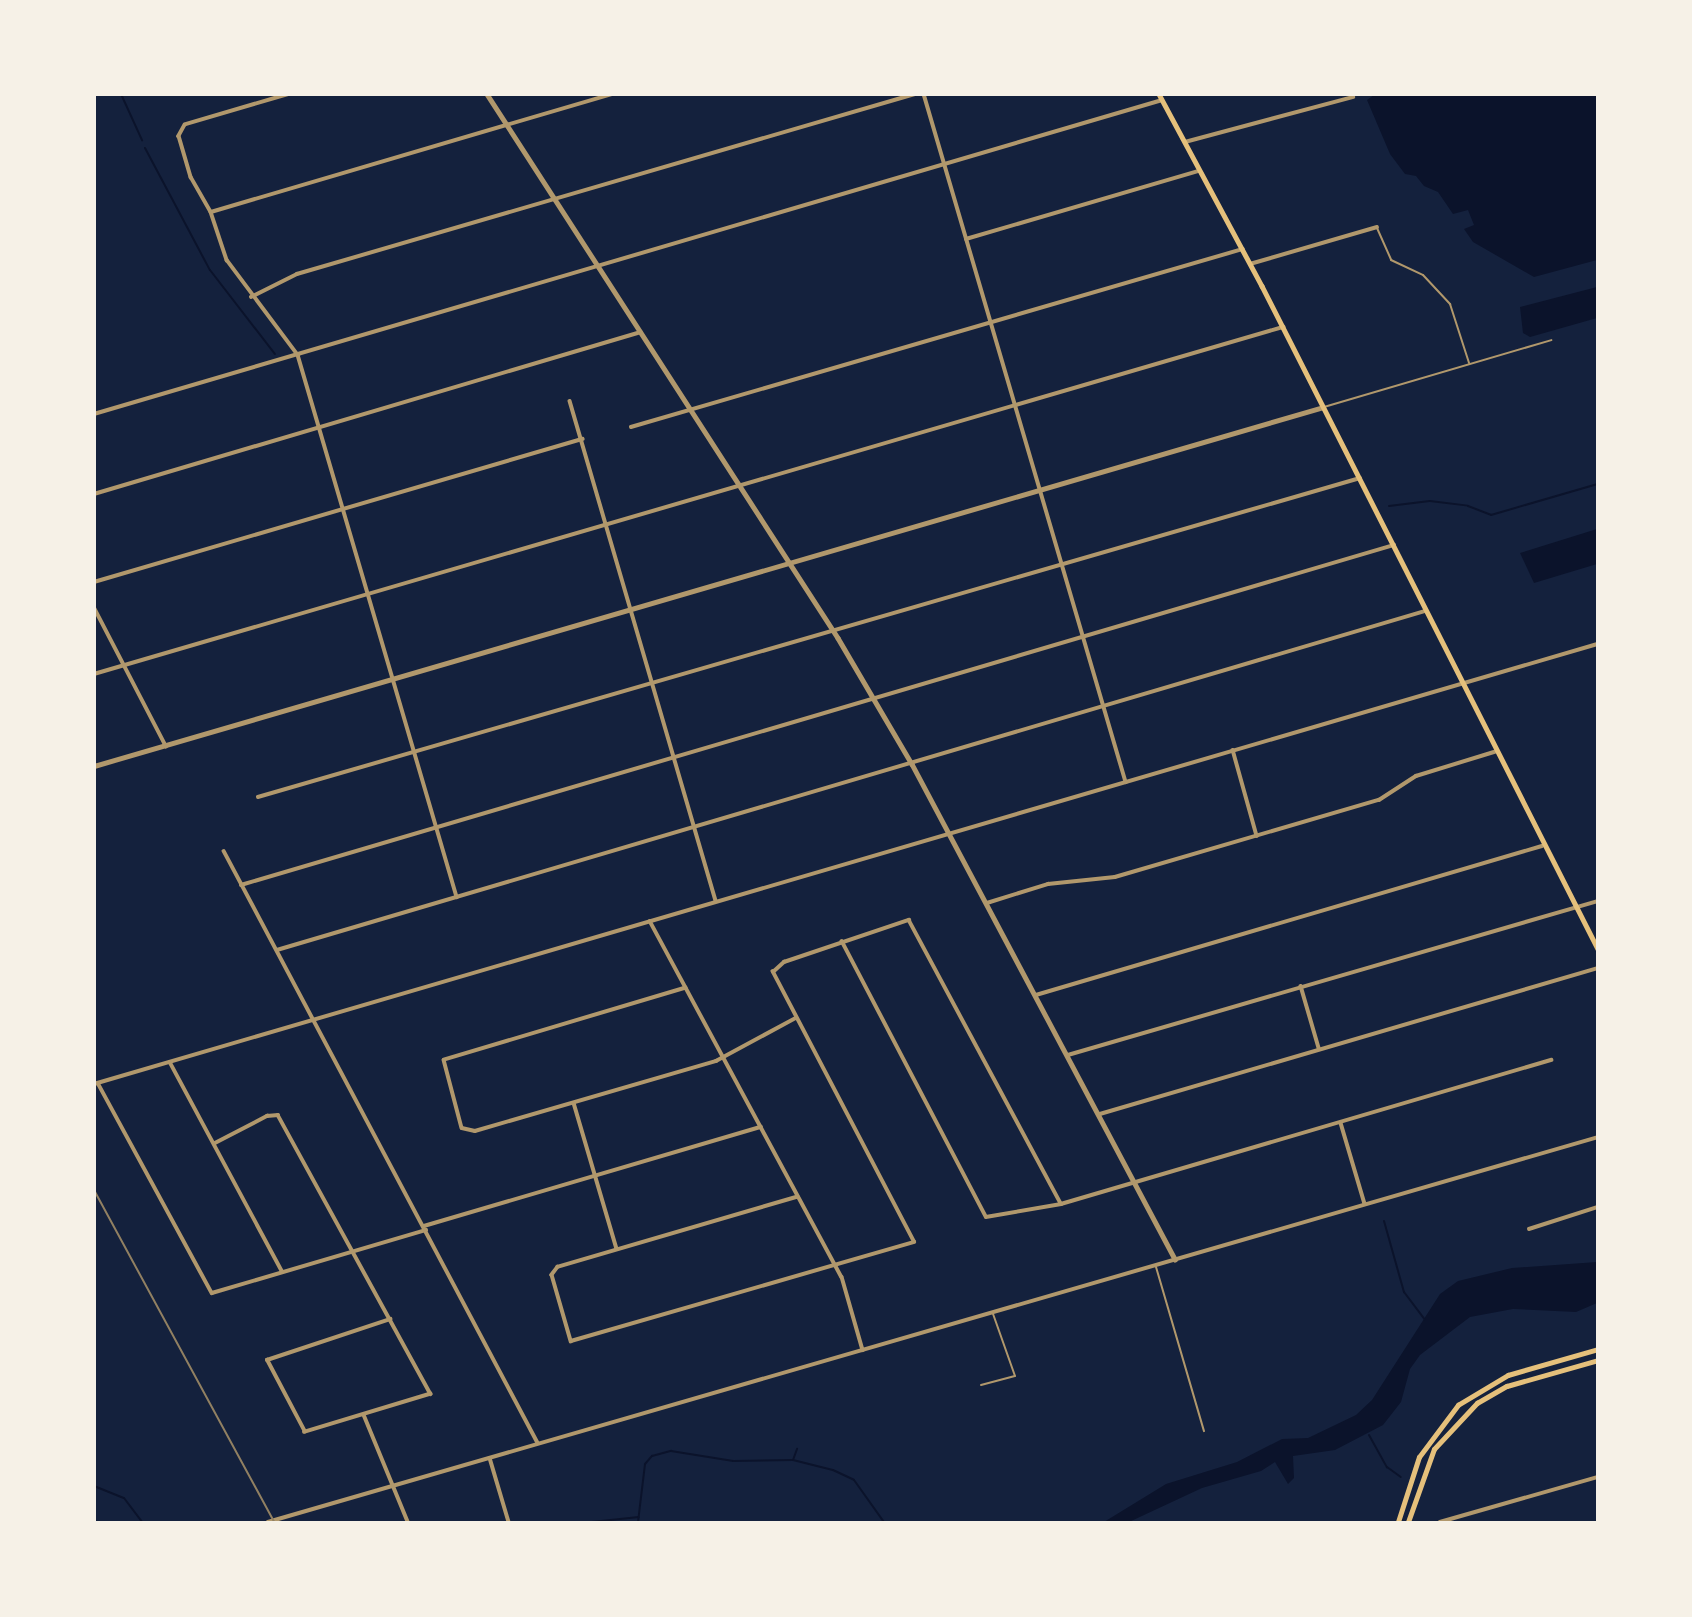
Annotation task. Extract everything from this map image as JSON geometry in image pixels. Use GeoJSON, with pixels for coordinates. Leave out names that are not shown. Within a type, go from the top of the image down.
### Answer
{"type":"FeatureCollection","features":[{"type":"Feature","properties":{"kind":"main road"},"geometry":{"type":"LineString","coordinates":[[1159,94],[1243,249],[1394,545],[1494,752],[1598,949]]}},
{"type":"Feature","properties":{"kind":"main road"},"geometry":{"type":"LineString","coordinates":[[1398,1522],[1419,1457],[1458,1405],[1508,1375],[1598,1349]]}},
{"type":"Feature","properties":{"kind":"main road"},"geometry":{"type":"LineString","coordinates":[[1408,1522],[1434,1449],[1477,1403],[1507,1386],[1598,1360]]}},
{"type":"Feature","properties":{"kind":"street"},"geometry":{"type":"LineString","coordinates":[[290,94],[182,128],[179,136],[191,177],[211,212],[227,260],[251,297],[298,355],[457,897]]}},
{"type":"Feature","properties":{"kind":"street"},"geometry":{"type":"LineString","coordinates":[[487,94],[874,698],[1100,1114],[1175,1259]]}},
{"type":"Feature","properties":{"kind":"street"},"geometry":{"type":"LineString","coordinates":[[211,212],[613,94]]}},
{"type":"Feature","properties":{"kind":"street"},"geometry":{"type":"LineString","coordinates":[[251,297],[296,274],[915,94]]}},
{"type":"Feature","properties":{"kind":"street"},"geometry":{"type":"LineString","coordinates":[[924,94],[1126,782]]}},
{"type":"Feature","properties":{"kind":"street"},"geometry":{"type":"LineString","coordinates":[[1185,142],[1353,96]]}},
{"type":"Feature","properties":{"kind":"street"},"geometry":{"type":"LineString","coordinates":[[94,414],[1162,100]]}},
{"type":"Feature","properties":{"kind":"street"},"geometry":{"type":"LineString","coordinates":[[966,239],[1199,171]]}},
{"type":"Feature","properties":{"kind":"street"},"geometry":{"type":"LineString","coordinates":[[1250,264],[1377,227]]}},
{"type":"Feature","properties":{"kind":"street"},"geometry":{"type":"LineString","coordinates":[[631,427],[1243,249]]}},
{"type":"Feature","properties":{"kind":"street"},"geometry":{"type":"LineString","coordinates":[[94,674],[1283,327]]}},
{"type":"Feature","properties":{"kind":"street"},"geometry":{"type":"LineString","coordinates":[[94,494],[641,332]]}},
{"type":"Feature","properties":{"kind":"street"},"geometry":{"type":"LineString","coordinates":[[570,401],[692,827],[716,901]]}},
{"type":"Feature","properties":{"kind":"street"},"geometry":{"type":"LineString","coordinates":[[94,766],[1323,407]]}},
{"type":"Feature","properties":{"kind":"street"},"geometry":{"type":"LineString","coordinates":[[94,582],[582,439]]}},
{"type":"Feature","properties":{"kind":"street"},"geometry":{"type":"LineString","coordinates":[[258,797],[415,754],[1360,478]]}},
{"type":"Feature","properties":{"kind":"street"},"geometry":{"type":"LineString","coordinates":[[241,885],[1394,545]]}},
{"type":"Feature","properties":{"kind":"street"},"geometry":{"type":"LineString","coordinates":[[94,607],[166,746]]}},
{"type":"Feature","properties":{"kind":"street"},"geometry":{"type":"LineString","coordinates":[[277,950],[1425,611]]}},
{"type":"Feature","properties":{"kind":"street"},"geometry":{"type":"LineString","coordinates":[[761,1127],[212,1293],[96,1083],[1598,644]]}},
{"type":"Feature","properties":{"kind":"street"},"geometry":{"type":"LineString","coordinates":[[1233,750],[1257,836]]}},
{"type":"Feature","properties":{"kind":"street"},"geometry":{"type":"LineString","coordinates":[[986,902],[1048,884],[1115,877],[1380,800],[1416,776],[1494,752]]}},
{"type":"Feature","properties":{"kind":"street"},"geometry":{"type":"LineString","coordinates":[[1036,995],[1542,846]]}},
{"type":"Feature","properties":{"kind":"street"},"geometry":{"type":"LineString","coordinates":[[224,851],[538,1443]]}},
{"type":"Feature","properties":{"kind":"street"},"geometry":{"type":"LineString","coordinates":[[1068,1055],[1598,901]]}},
{"type":"Feature","properties":{"kind":"street"},"geometry":{"type":"LineString","coordinates":[[798,1197],[558,1267],[552,1275],[571,1341],[836,1267],[914,1242],[773,972],[775,966],[909,920],[1061,1203]]}},
{"type":"Feature","properties":{"kind":"street"},"geometry":{"type":"LineString","coordinates":[[650,921],[836,1267],[863,1350]]}},
{"type":"Feature","properties":{"kind":"street"},"geometry":{"type":"LineString","coordinates":[[842,941],[986,1217],[1061,1203],[1551,1060]]}},
{"type":"Feature","properties":{"kind":"street"},"geometry":{"type":"LineString","coordinates":[[1100,1114],[1598,968]]}},
{"type":"Feature","properties":{"kind":"street"},"geometry":{"type":"LineString","coordinates":[[1301,986],[1319,1049]]}},
{"type":"Feature","properties":{"kind":"street"},"geometry":{"type":"LineString","coordinates":[[686,988],[444,1060],[452,1096],[467,1133],[574,1103],[722,1056],[796,1018]]}},
{"type":"Feature","properties":{"kind":"street"},"geometry":{"type":"LineString","coordinates":[[170,1062],[282,1271]]}},
{"type":"Feature","properties":{"kind":"street"},"geometry":{"type":"LineString","coordinates":[[574,1103],[617,1249]]}},
{"type":"Feature","properties":{"kind":"street"},"geometry":{"type":"LineString","coordinates":[[215,1143],[267,1116],[278,1115],[352,1251],[390,1319],[431,1394],[305,1432],[267,1360],[390,1319]]}},
{"type":"Feature","properties":{"kind":"street"},"geometry":{"type":"LineString","coordinates":[[1341,1123],[1364,1204]]}},
{"type":"Feature","properties":{"kind":"street"},"geometry":{"type":"LineString","coordinates":[[268,1522],[1598,1137]]}},
{"type":"Feature","properties":{"kind":"street"},"geometry":{"type":"LineString","coordinates":[[1529,1229],[1598,1208]]}},
{"type":"Feature","properties":{"kind":"street"},"geometry":{"type":"LineString","coordinates":[[364,1415],[408,1522]]}},
{"type":"Feature","properties":{"kind":"street"},"geometry":{"type":"LineString","coordinates":[[490,1458],[509,1522]]}},
{"type":"Feature","properties":{"kind":"street"},"geometry":{"type":"LineString","coordinates":[[1440,1522],[1598,1477]]}},
{"type":"Feature","properties":{"kind":"lane"},"geometry":{"type":"LineString","coordinates":[[1377,227],[1391,260],[1423,275],[1450,304],[1469,363]]}},
{"type":"Feature","properties":{"kind":"lane"},"geometry":{"type":"LineString","coordinates":[[1323,407],[1551,340]]}},
{"type":"Feature","properties":{"kind":"lane"},"geometry":{"type":"LineString","coordinates":[[1156,1265],[1204,1431]]}},
{"type":"Feature","properties":{"kind":"lane"},"geometry":{"type":"LineString","coordinates":[[981,1385],[1015,1376],[992,1313]]}},
{"type":"Feature","properties":{"kind":"water"},"geometry":{"type":"Polygon","coordinates":[[[1374,95],[1597,95],[1597,260],[1534,277],[1473,242],[1464,229],[1474,225],[1468,210],[1453,214],[1438,192],[1424,186],[1416,176],[1405,174],[1390,154],[1367,100],[1374,95]]]}},
{"type":"Feature","properties":{"kind":"water"},"geometry":{"type":"Polygon","coordinates":[[[1597,287],[1597,318],[1530,337],[1523,333],[1520,307],[1597,287]]]}},
{"type":"Feature","properties":{"kind":"water"},"geometry":{"type":"Polygon","coordinates":[[[1597,529],[1597,564],[1534,583],[1520,553],[1597,529]]]}},
{"type":"Feature","properties":{"kind":"water"},"geometry":{"type":"Polygon","coordinates":[[[1597,1262],[1597,1303],[1576,1312],[1513,1309],[1470,1317],[1420,1355],[1410,1369],[1401,1402],[1383,1425],[1335,1450],[1293,1456],[1294,1478],[1288,1484],[1275,1462],[1261,1471],[1202,1488],[1129,1522],[1104,1522],[1166,1484],[1237,1462],[1282,1439],[1308,1438],[1356,1415],[1372,1400],[1440,1294],[1458,1281],[1512,1268],[1597,1262]]]}},
{"type":"Feature","properties":{"kind":"waterway"},"geometry":{"type":"LineString","coordinates":[[121,94],[142,140]]}},
{"type":"Feature","properties":{"kind":"waterway"},"geometry":{"type":"LineString","coordinates":[[145,148],[210,270],[275,354]]}},
{"type":"Feature","properties":{"kind":"waterway"},"geometry":{"type":"LineString","coordinates":[[1389,506],[1430,501],[1468,506],[1491,515],[1598,484]]}},
{"type":"Feature","properties":{"kind":"waterway"},"geometry":{"type":"LineString","coordinates":[[1384,1221],[1404,1292],[1424,1319]]}},
{"type":"Feature","properties":{"kind":"waterway"},"geometry":{"type":"LineString","coordinates":[[1369,1435],[1387,1467],[1401,1477]]}},
{"type":"Feature","properties":{"kind":"waterway"},"geometry":{"type":"LineString","coordinates":[[793,1460],[797,1449]]}},
{"type":"Feature","properties":{"kind":"waterway"},"geometry":{"type":"LineString","coordinates":[[638,1522],[645,1464],[652,1456],[671,1451],[733,1461],[793,1460],[833,1470],[854,1480],[884,1522]]}},
{"type":"Feature","properties":{"kind":"waterway"},"geometry":{"type":"LineString","coordinates":[[94,1486],[124,1498],[142,1522]]}},
{"type":"Feature","properties":{"kind":"waterway"},"geometry":{"type":"LineString","coordinates":[[592,1522],[639,1517]]}},
{"type":"Feature","properties":{"kind":"railway"},"geometry":{"type":"LineString","coordinates":[[94,1190],[274,1522]]}}]}
